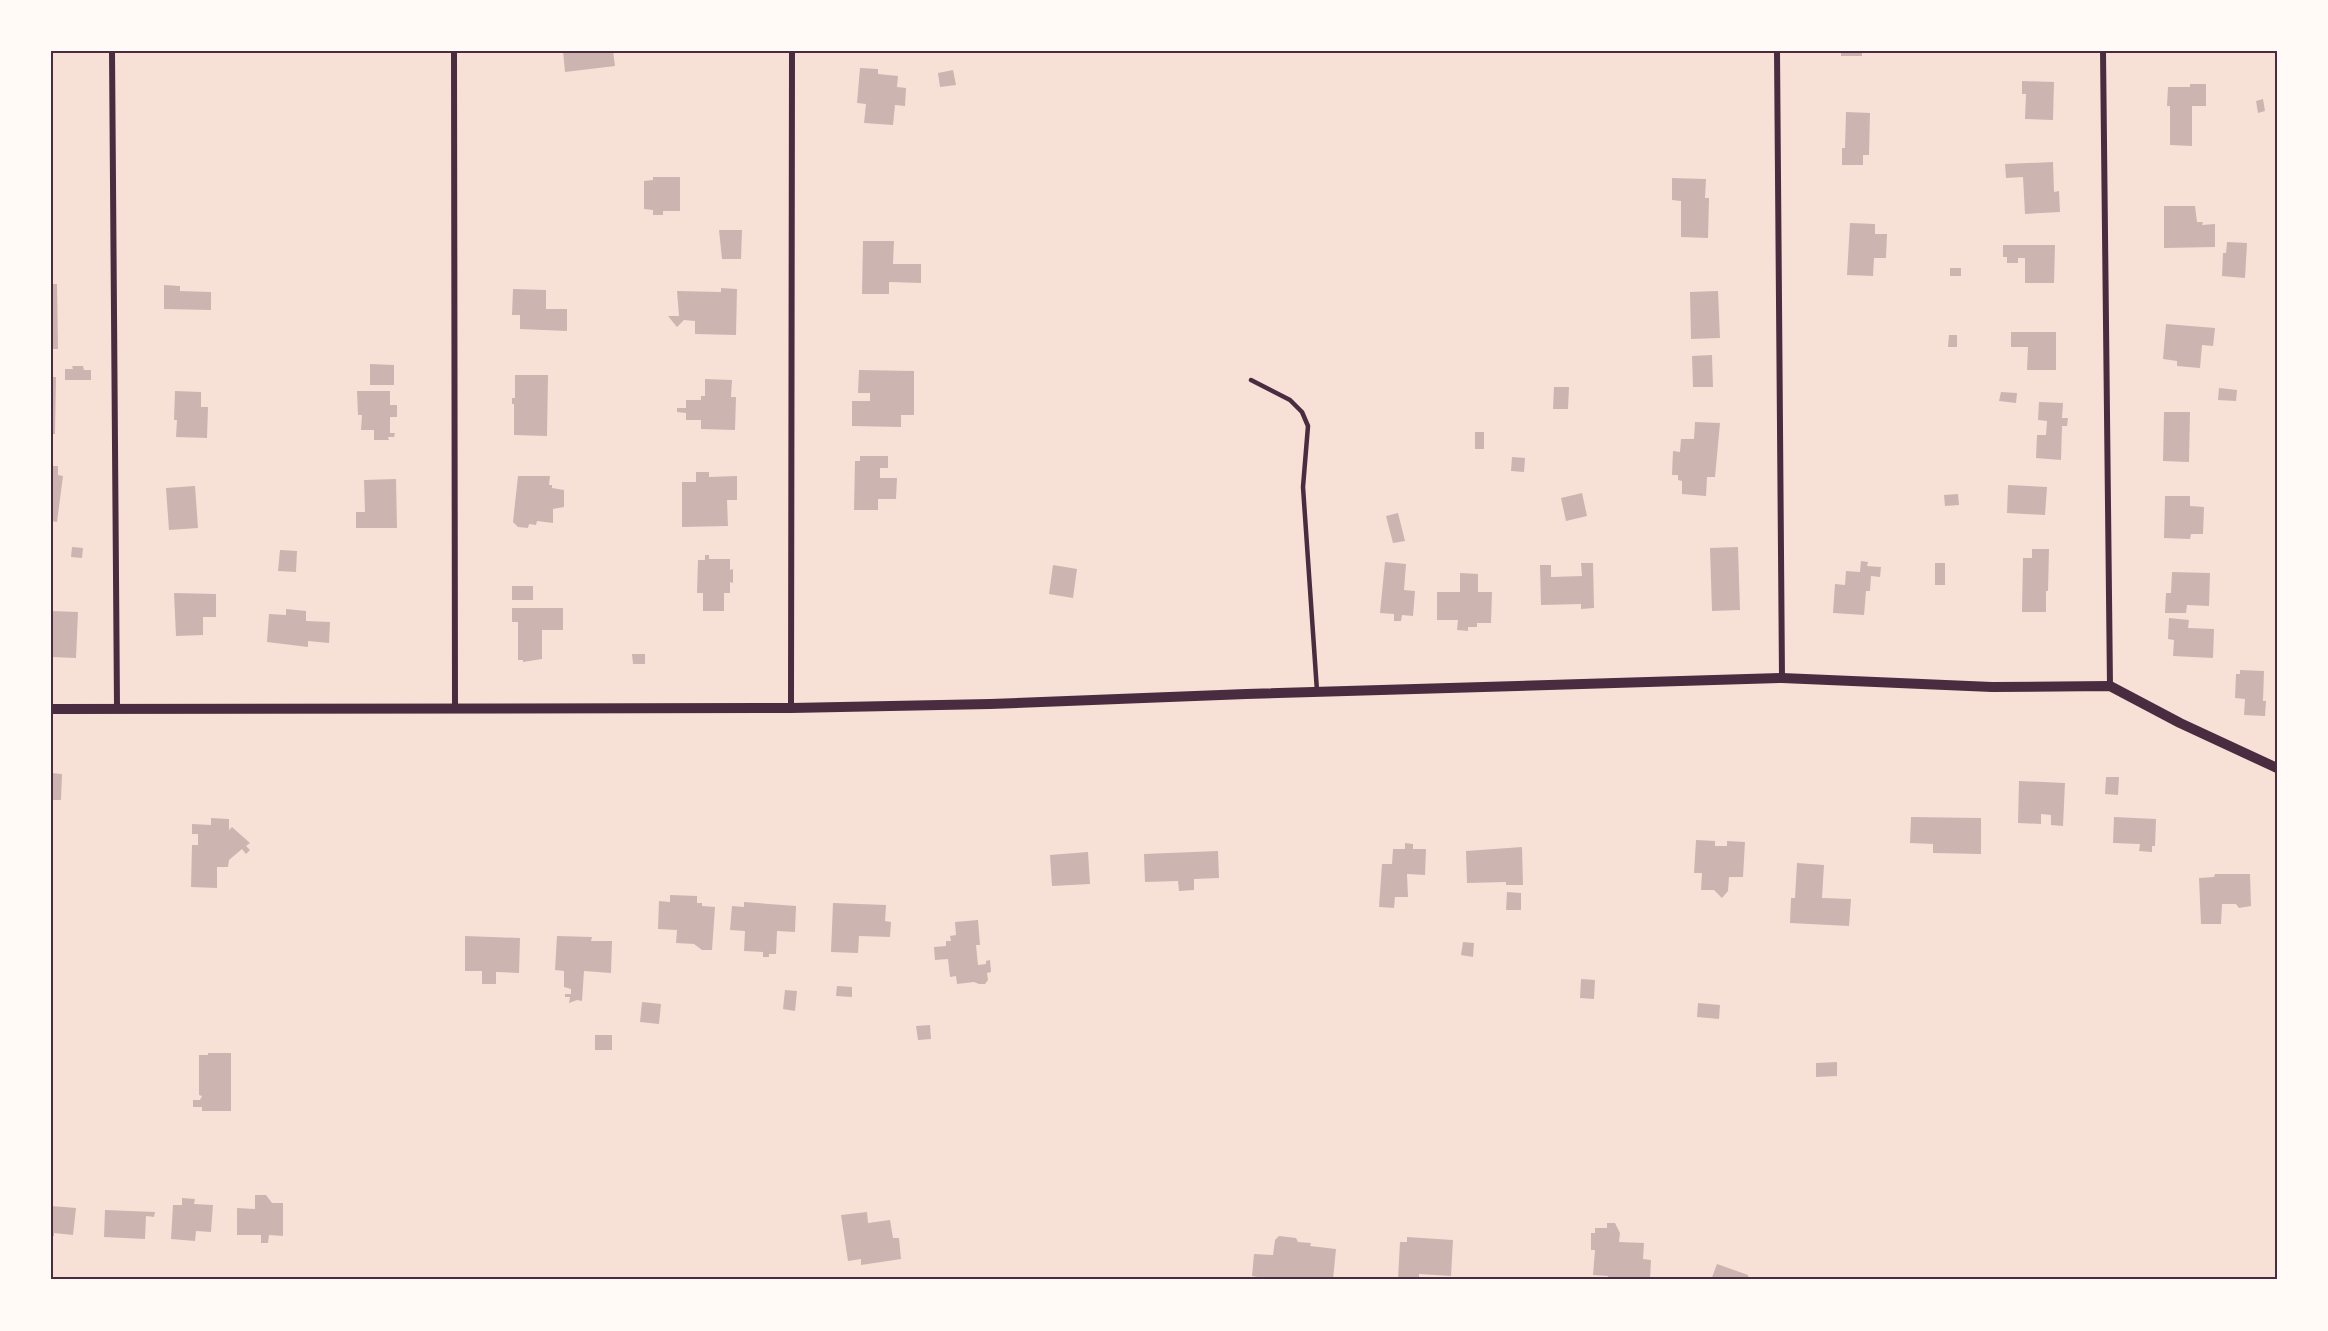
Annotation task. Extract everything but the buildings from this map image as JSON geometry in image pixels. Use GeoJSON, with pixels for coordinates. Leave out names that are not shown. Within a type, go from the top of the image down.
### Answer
{"type":"FeatureCollection","features":[{"type":"Feature","properties":{"kind":"street"},"geometry":{"type":"LineString","coordinates":[[112,51],[117,707]]}},
{"type":"Feature","properties":{"kind":"street"},"geometry":{"type":"LineString","coordinates":[[454,51],[455,708]]}},
{"type":"Feature","properties":{"kind":"street"},"geometry":{"type":"LineString","coordinates":[[791,708],[792,51]]}},
{"type":"Feature","properties":{"kind":"street"},"geometry":{"type":"LineString","coordinates":[[1777,51],[1782,678]]}},
{"type":"Feature","properties":{"kind":"street"},"geometry":{"type":"LineString","coordinates":[[2103,51],[2110,686]]}},
{"type":"Feature","properties":{"kind":"street"},"geometry":{"type":"LineString","coordinates":[[51,709],[117,707],[791,708],[990,704],[1782,678],[1992,687],[2110,686],[2180,723],[2277,768]]}},
{"type":"Feature","properties":{"kind":"lane"},"geometry":{"type":"LineString","coordinates":[[1251,380],[1290,400],[1302,411],[1308,426],[1302,487],[1317,692]]}}]}
